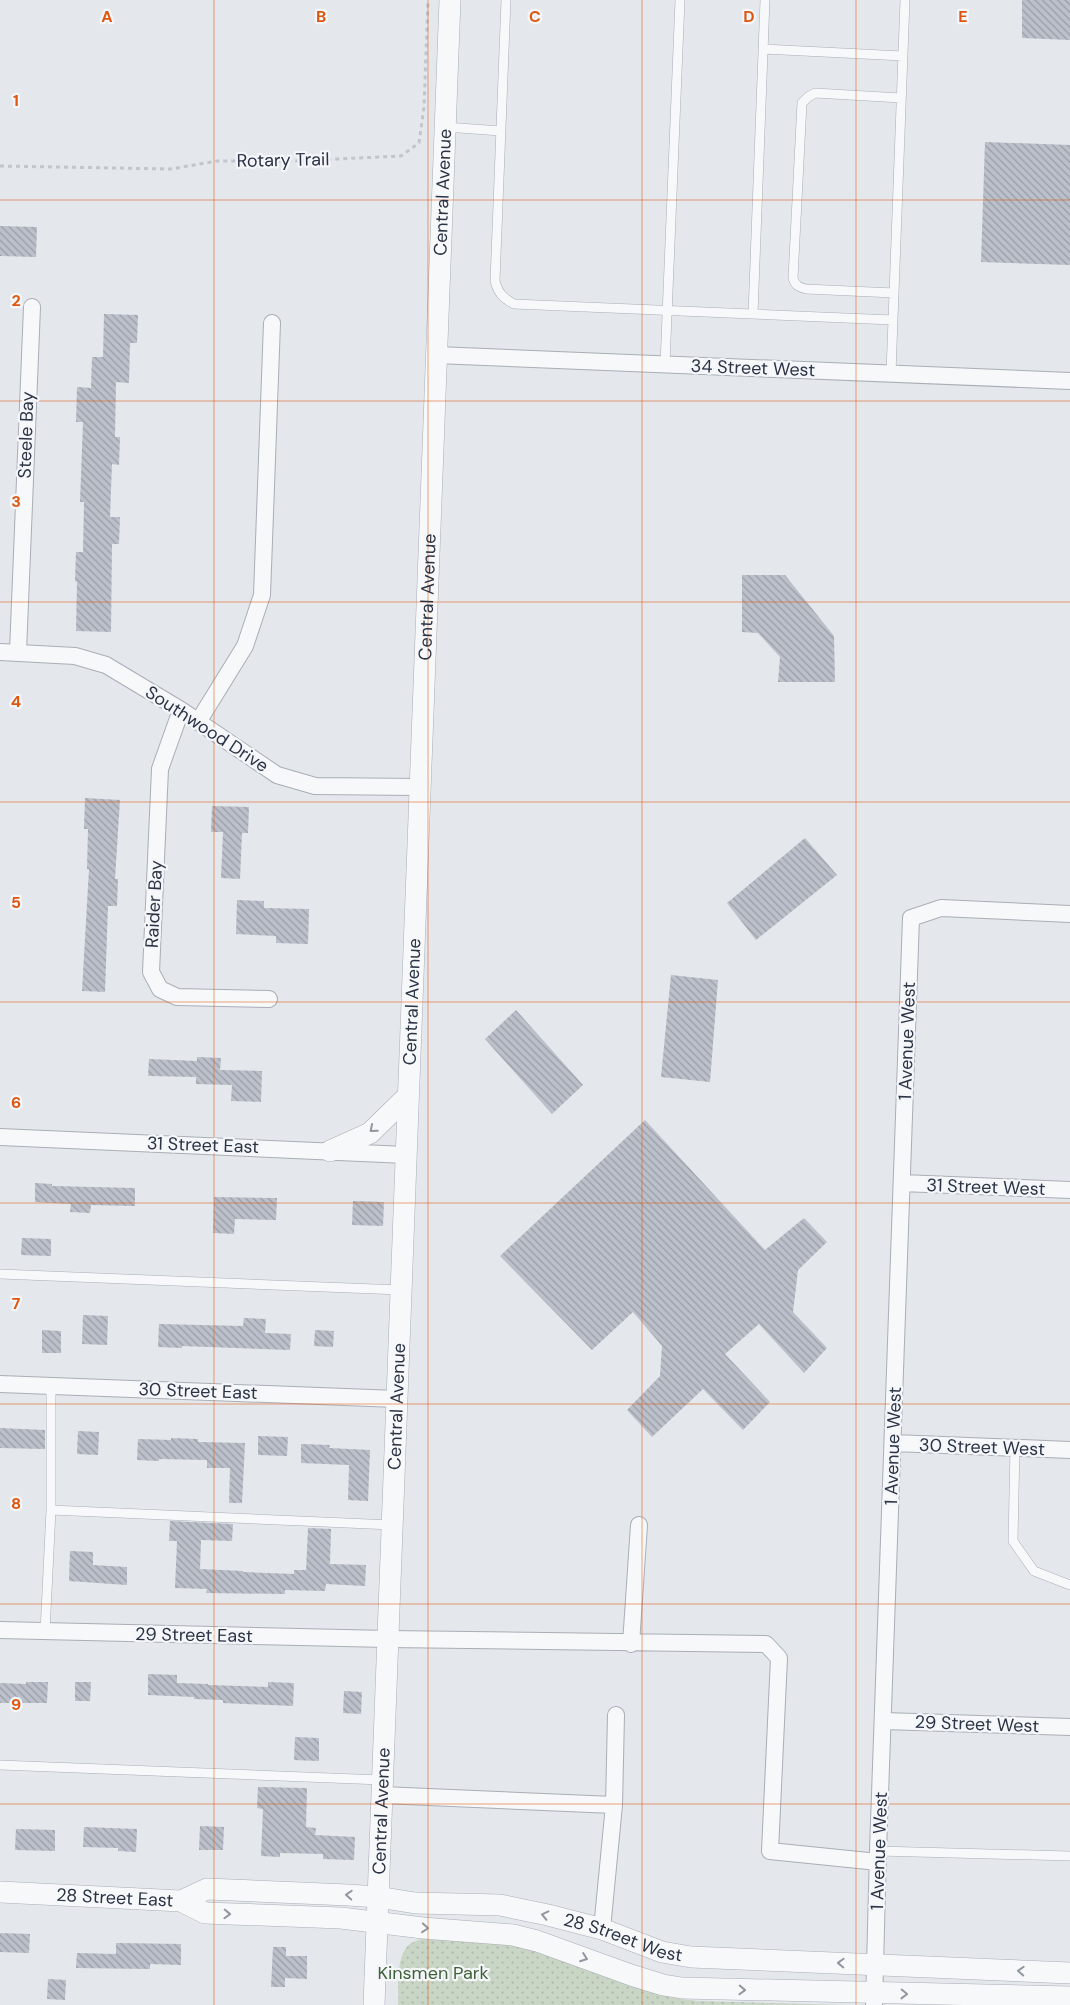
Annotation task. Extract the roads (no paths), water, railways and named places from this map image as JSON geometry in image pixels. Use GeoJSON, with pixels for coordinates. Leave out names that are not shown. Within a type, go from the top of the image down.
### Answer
{"type":"FeatureCollection","features":[{"type":"Feature","properties":{"kind":"street","name":"Central Avenue"},"geometry":{"type":"LineString","coordinates":[[374,2005],[450,0]]}},
{"type":"Feature","properties":{"kind":"street","name":"Steele Bay"},"geometry":{"type":"LineString","coordinates":[[18,652],[32,307]]}},
{"type":"Feature","properties":{"kind":"street"},"geometry":{"type":"LineString","coordinates":[[198,722],[245,646],[262,595],[272,323]]}},
{"type":"Feature","properties":{"kind":"street","name":"34 Street West"},"geometry":{"type":"LineString","coordinates":[[436,355],[1070,381]]}},
{"type":"Feature","properties":{"kind":"street","name":"Southwood Drive"},"geometry":{"type":"LineString","coordinates":[[0,652],[75,656],[106,665],[181,710],[277,775],[315,786],[419,786]]}},
{"type":"Feature","properties":{"kind":"street","name":"Raider Bay"},"geometry":{"type":"LineString","coordinates":[[181,710],[160,769],[151,972],[160,989],[177,997],[269,999]]}},
{"type":"Feature","properties":{"kind":"street","name":"1 Avenue West"},"geometry":{"type":"LineString","coordinates":[[874,1999],[912,918],[941,908],[1070,914]]}},
{"type":"Feature","properties":{"kind":"street"},"geometry":{"type":"LineString","coordinates":[[330,1151],[370,1133],[408,1096]]}},
{"type":"Feature","properties":{"kind":"street","name":"31 Street East"},"geometry":{"type":"LineString","coordinates":[[0,1137],[406,1155]]}},
{"type":"Feature","properties":{"kind":"street","name":"31 Street West"},"geometry":{"type":"LineString","coordinates":[[902,1183],[1070,1190]]}},
{"type":"Feature","properties":{"kind":"street","name":"30 Street East"},"geometry":{"type":"LineString","coordinates":[[0,1384],[397,1399]]}},
{"type":"Feature","properties":{"kind":"street","name":"30 Street West"},"geometry":{"type":"LineString","coordinates":[[894,1443],[1070,1450]]}},
{"type":"Feature","properties":{"kind":"street"},"geometry":{"type":"LineString","coordinates":[[631,1644],[639,1524]]}},
{"type":"Feature","properties":{"kind":"street","name":"29 Street East"},"geometry":{"type":"LineString","coordinates":[[0,1630],[631,1644],[766,1644],[780,1658],[770,1851],[878,1856]]}},
{"type":"Feature","properties":{"kind":"street"},"geometry":{"type":"LineString","coordinates":[[602,1929],[614,1805],[616,1715]]}},
{"type":"Feature","properties":{"kind":"street","name":"29 Street West"},"geometry":{"type":"LineString","coordinates":[[884,1721],[1070,1727]]}},
{"type":"Feature","properties":{"kind":"street"},"geometry":{"type":"LineString","coordinates":[[382,1787],[614,1805]]}},
{"type":"Feature","properties":{"kind":"street","name":"28 Street West"},"geometry":{"type":"LineString","coordinates":[[181,1901],[207,1889],[378,1897],[415,1903],[500,1906],[548,1915],[602,1929],[662,1952],[691,1957],[1070,1973]]}},
{"type":"Feature","properties":{"kind":"street","name":"28 Street East"},"geometry":{"type":"LineString","coordinates":[[0,1892],[181,1901],[205,1913],[341,1918],[377,1923]]}},
{"type":"Feature","properties":{"kind":"street","name":"28 Street West"},"geometry":{"type":"LineString","coordinates":[[377,1923],[513,1935],[537,1941],[631,1975],[663,1985],[682,1988],[874,1999],[1070,1997]]}},
{"type":"Feature","properties":{"kind":"lane"},"geometry":{"type":"LineString","coordinates":[[506,0],[495,282],[498,292],[514,304],[893,320]]}},
{"type":"Feature","properties":{"kind":"lane"},"geometry":{"type":"LineString","coordinates":[[665,364],[680,0]]}},
{"type":"Feature","properties":{"kind":"lane"},"geometry":{"type":"LineString","coordinates":[[753,314],[765,0]]}},
{"type":"Feature","properties":{"kind":"lane"},"geometry":{"type":"LineString","coordinates":[[891,373],[905,0]]}},
{"type":"Feature","properties":{"kind":"lane"},"geometry":{"type":"LineString","coordinates":[[763,49],[903,56]]}},
{"type":"Feature","properties":{"kind":"lane"},"geometry":{"type":"LineString","coordinates":[[894,293],[799,288],[793,278],[802,103],[815,93],[902,98]]}},
{"type":"Feature","properties":{"kind":"lane"},"geometry":{"type":"LineString","coordinates":[[445,127],[501,130]]}},
{"type":"Feature","properties":{"kind":"lane"},"geometry":{"type":"LineString","coordinates":[[0,1274],[401,1290]]}},
{"type":"Feature","properties":{"kind":"lane"},"geometry":{"type":"LineString","coordinates":[[45,1632],[51,1510],[51,1385]]}},
{"type":"Feature","properties":{"kind":"lane"},"geometry":{"type":"LineString","coordinates":[[1015,1448],[1013,1541],[1034,1571],[1070,1585]]}},
{"type":"Feature","properties":{"kind":"lane"},"geometry":{"type":"LineString","coordinates":[[51,1510],[392,1525]]}},
{"type":"Feature","properties":{"kind":"lane"},"geometry":{"type":"LineString","coordinates":[[0,1765],[382,1787]]}},
{"type":"Feature","properties":{"kind":"lane"},"geometry":{"type":"LineString","coordinates":[[878,1856],[1070,1856]]}},
{"type":"Feature","properties":{"kind":"park label","name":"Kinsmen Park"},"geometry":{"type":"Point","coordinates":[433,1973]}}]}
